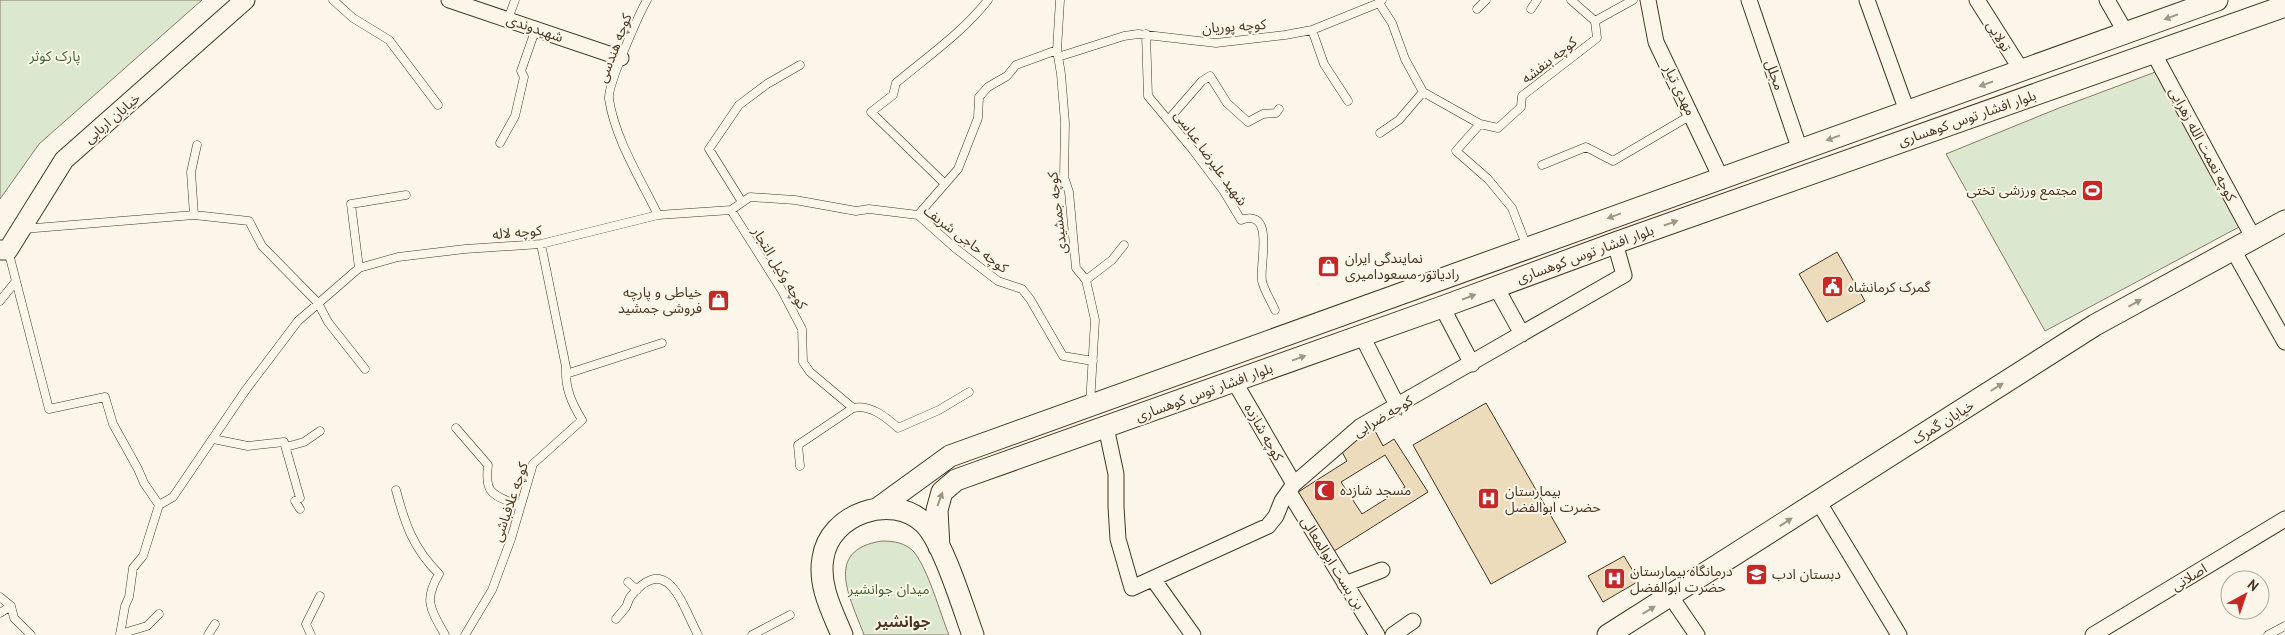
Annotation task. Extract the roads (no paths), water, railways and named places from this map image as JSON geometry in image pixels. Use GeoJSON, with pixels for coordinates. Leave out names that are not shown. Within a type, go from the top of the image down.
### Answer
{"type":"FeatureCollection","features":[{"type":"Feature","properties":{"kind":"main road","name":"بلوار افشار توس کوهساری"},"geometry":{"type":"LineString","coordinates":[[877,509],[950,456],[2217,0]]}},
{"type":"Feature","properties":{"kind":"main road","name":"بلوار افشار توس کوهساری"},"geometry":{"type":"LineString","coordinates":[[939,547],[937,510],[942,492],[956,480],[1362,336],[1615,243],[2285,6]]}},
{"type":"Feature","properties":{"kind":"main road","name":"خیابان گمرک"},"geometry":{"type":"LineString","coordinates":[[1608,635],[2095,325],[2232,248],[2285,221]]}},
{"type":"Feature","properties":{"kind":"main road"},"geometry":{"type":"LineString","coordinates":[[842,635],[822,578],[823,557],[829,538],[842,523],[877,509],[889,508],[907,510],[925,524],[939,547],[973,635]]}},
{"type":"Feature","properties":{"kind":"street","name":"خیابان اربابی"},"geometry":{"type":"LineString","coordinates":[[4,250],[21,229],[64,160],[245,0]]}},
{"type":"Feature","properties":{"kind":"street","name":"شهیدوندی"},"geometry":{"type":"LineString","coordinates":[[449,0],[621,58]]}},
{"type":"Feature","properties":{"kind":"street","name":"مهدی تبار"},"geometry":{"type":"LineString","coordinates":[[1648,0],[1656,42],[1693,114],[1721,178]]}},
{"type":"Feature","properties":{"kind":"street","name":"مجلل"},"geometry":{"type":"LineString","coordinates":[[1749,0],[1800,150]]}},
{"type":"Feature","properties":{"kind":"street"},"geometry":{"type":"LineString","coordinates":[[1867,0],[1907,111]]}},
{"type":"Feature","properties":{"kind":"street","name":"تولایی"},"geometry":{"type":"LineString","coordinates":[[1977,0],[2022,71]]}},
{"type":"Feature","properties":{"kind":"street"},"geometry":{"type":"LineString","coordinates":[[2107,0],[2126,33]]}},
{"type":"Feature","properties":{"kind":"street","name":"کوچه نعمت الله زهرایی"},"geometry":{"type":"LineString","coordinates":[[2153,52],[2253,237]]}},
{"type":"Feature","properties":{"kind":"street","name":"کوچه ضرابی"},"geometry":{"type":"LineString","coordinates":[[1106,427],[1116,474],[1118,539],[1132,588],[1268,526],[1276,516],[1291,488],[1362,426],[1398,407],[1624,275],[1615,243]]}},
{"type":"Feature","properties":{"kind":"street"},"geometry":{"type":"LineString","coordinates":[[2232,248],[2285,342]]}},
{"type":"Feature","properties":{"kind":"street"},"geometry":{"type":"LineString","coordinates":[[1496,287],[1522,334]]}},
{"type":"Feature","properties":{"kind":"street"},"geometry":{"type":"LineString","coordinates":[[1442,307],[1472,364]]}},
{"type":"Feature","properties":{"kind":"street"},"geometry":{"type":"LineString","coordinates":[[1362,336],[1398,407]]}},
{"type":"Feature","properties":{"kind":"street","name":"کوچه شازده"},"geometry":{"type":"LineString","coordinates":[[1234,381],[1291,488]]}},
{"type":"Feature","properties":{"kind":"street","name":"بن بست ابوالمعالی"},"geometry":{"type":"LineString","coordinates":[[1291,488],[1345,584],[1377,635]]}},
{"type":"Feature","properties":{"kind":"street"},"geometry":{"type":"LineString","coordinates":[[1818,501],[1899,635]]}},
{"type":"Feature","properties":{"kind":"street","name":"اصلانی"},"geometry":{"type":"LineString","coordinates":[[2093,635],[2285,519]]}},
{"type":"Feature","properties":{"kind":"street"},"geometry":{"type":"LineString","coordinates":[[1345,584],[1382,570]]}},
{"type":"Feature","properties":{"kind":"street"},"geometry":{"type":"LineString","coordinates":[[1153,579],[1193,635]]}},
{"type":"Feature","properties":{"kind":"street"},"geometry":{"type":"LineString","coordinates":[[1670,596],[1697,635]]}},
{"type":"Feature","properties":{"kind":"street"},"geometry":{"type":"LineString","coordinates":[[1393,635],[1413,621]]}},
{"type":"Feature","properties":{"kind":"lane"},"geometry":{"type":"LineString","coordinates":[[333,0],[353,18],[389,40],[438,105]]}},
{"type":"Feature","properties":{"kind":"lane"},"geometry":{"type":"LineString","coordinates":[[508,19],[515,0]]}},
{"type":"Feature","properties":{"kind":"lane","name":"کوچه هندسی"},"geometry":{"type":"LineString","coordinates":[[647,0],[621,58],[608,98],[622,143],[658,215]]}},
{"type":"Feature","properties":{"kind":"lane"},"geometry":{"type":"LineString","coordinates":[[944,183],[871,112],[893,95],[896,83],[979,12],[988,0]]}},
{"type":"Feature","properties":{"kind":"lane","name":"کوچه جمشیدی"},"geometry":{"type":"LineString","coordinates":[[1060,0],[1058,53],[1065,123],[1064,177],[1069,192],[1076,268],[1086,280],[1095,320],[1090,406]]}},
{"type":"Feature","properties":{"kind":"lane"},"geometry":{"type":"LineString","coordinates":[[1477,9],[1486,0]]}},
{"type":"Feature","properties":{"kind":"lane"},"geometry":{"type":"LineString","coordinates":[[1531,9],[1537,0]]}},
{"type":"Feature","properties":{"kind":"lane"},"geometry":{"type":"LineString","coordinates":[[1570,0],[1595,21],[1633,0]]}},
{"type":"Feature","properties":{"kind":"lane"},"geometry":{"type":"LineString","coordinates":[[1380,2],[1392,24],[1405,59],[1423,92],[1480,124],[1456,151],[1488,179],[1512,208],[1527,248]]}},
{"type":"Feature","properties":{"kind":"lane","name":"کوچه پوریان"},"geometry":{"type":"LineString","coordinates":[[918,215],[958,168],[978,118],[980,97],[988,87],[1007,76],[1016,64],[1124,36],[1146,34],[1180,40],[1216,43],[1243,41],[1312,30],[1380,2]]}},
{"type":"Feature","properties":{"kind":"lane","name":"کوچه بنفشه"},"geometry":{"type":"LineString","coordinates":[[1480,124],[1498,128],[1521,106],[1522,96],[1597,38],[1595,21]]}},
{"type":"Feature","properties":{"kind":"lane"},"geometry":{"type":"LineString","coordinates":[[500,142],[515,116],[524,77],[521,71],[536,28]]}},
{"type":"Feature","properties":{"kind":"lane"},"geometry":{"type":"LineString","coordinates":[[1312,30],[1324,64],[1348,101]]}},
{"type":"Feature","properties":{"kind":"lane","name":"شهید علیرضا عباسی"},"geometry":{"type":"LineString","coordinates":[[1146,34],[1148,96],[1169,119],[1223,190],[1241,220],[1248,218],[1256,220],[1261,226],[1265,238],[1261,260],[1262,281],[1275,310]]}},
{"type":"Feature","properties":{"kind":"lane"},"geometry":{"type":"LineString","coordinates":[[742,202],[709,149],[739,105],[768,84],[800,65]]}},
{"type":"Feature","properties":{"kind":"lane"},"geometry":{"type":"LineString","coordinates":[[1169,119],[1202,81],[1210,76],[1227,103],[1248,122],[1263,114],[1276,113],[1279,109]]}},
{"type":"Feature","properties":{"kind":"lane"},"geometry":{"type":"LineString","coordinates":[[1380,133],[1399,120],[1423,92]]}},
{"type":"Feature","properties":{"kind":"lane"},"geometry":{"type":"LineString","coordinates":[[1542,165],[1586,147],[1613,160],[1693,114]]}},
{"type":"Feature","properties":{"kind":"lane"},"geometry":{"type":"LineString","coordinates":[[194,215],[191,172],[197,145]]}},
{"type":"Feature","properties":{"kind":"lane"},"geometry":{"type":"LineString","coordinates":[[359,268],[351,204],[406,195]]}},
{"type":"Feature","properties":{"kind":"lane","name":"کوچه حاجی شریف"},"geometry":{"type":"LineString","coordinates":[[731,210],[750,198],[795,200],[856,211],[869,209],[918,215],[955,248],[998,281],[1022,289],[1030,299],[1063,356],[1093,361]]}},
{"type":"Feature","properties":{"kind":"lane","name":"کوچه لاله"},"geometry":{"type":"LineString","coordinates":[[159,505],[173,497],[245,391],[298,321],[359,268],[398,257],[465,249],[541,244],[658,215],[731,210]]}},
{"type":"Feature","properties":{"kind":"lane","name":"کوچه وکیل التجار"},"geometry":{"type":"LineString","coordinates":[[731,210],[781,289],[802,329],[804,362],[810,372],[853,408]]}},
{"type":"Feature","properties":{"kind":"lane"},"geometry":{"type":"LineString","coordinates":[[21,229],[194,215],[249,221],[262,246],[318,304],[328,322],[365,369]]}},
{"type":"Feature","properties":{"kind":"lane","name":"کوچه علافباشی"},"geometry":{"type":"LineString","coordinates":[[465,635],[492,590],[533,464],[582,420],[570,401],[565,381],[566,367],[541,244]]}},
{"type":"Feature","properties":{"kind":"lane"},"geometry":{"type":"LineString","coordinates":[[1086,280],[1112,260],[1124,245]]}},
{"type":"Feature","properties":{"kind":"lane"},"geometry":{"type":"LineString","coordinates":[[4,250],[16,281],[49,409],[105,397],[113,424],[138,469],[144,484],[159,505],[142,556],[133,568],[129,597],[125,606],[120,635],[146,626],[159,614]]}},
{"type":"Feature","properties":{"kind":"lane"},"geometry":{"type":"LineString","coordinates":[[0,301],[16,281]]}},
{"type":"Feature","properties":{"kind":"lane"},"geometry":{"type":"LineString","coordinates":[[566,374],[662,343]]}},
{"type":"Feature","properties":{"kind":"lane"},"geometry":{"type":"LineString","coordinates":[[800,466],[798,446],[853,408],[862,406],[885,417],[898,428],[939,410],[969,392]]}},
{"type":"Feature","properties":{"kind":"lane"},"geometry":{"type":"LineString","coordinates":[[456,428],[488,465],[486,483],[492,493],[520,507]]}},
{"type":"Feature","properties":{"kind":"lane"},"geometry":{"type":"LineString","coordinates":[[286,447],[304,442],[320,431]]}},
{"type":"Feature","properties":{"kind":"lane"},"geometry":{"type":"LineString","coordinates":[[213,439],[248,446],[284,442],[300,498],[295,501],[300,509]]}},
{"type":"Feature","properties":{"kind":"lane"},"geometry":{"type":"LineString","coordinates":[[396,490],[408,531],[427,561],[439,574],[431,587],[429,598],[431,610],[445,635]]}},
{"type":"Feature","properties":{"kind":"lane"},"geometry":{"type":"LineString","coordinates":[[616,619],[637,590],[652,578],[666,580],[672,586],[698,635]]}},
{"type":"Feature","properties":{"kind":"lane"},"geometry":{"type":"LineString","coordinates":[[628,582],[637,590]]}},
{"type":"Feature","properties":{"kind":"lane"},"geometry":{"type":"LineString","coordinates":[[311,635],[306,624],[320,596]]}},
{"type":"Feature","properties":{"kind":"lane"},"geometry":{"type":"LineString","coordinates":[[0,597],[11,606],[14,618],[31,635]]}},
{"type":"Feature","properties":{"kind":"lane"},"geometry":{"type":"LineString","coordinates":[[0,613],[11,606]]}},
{"type":"Feature","properties":{"kind":"lane"},"geometry":{"type":"LineString","coordinates":[[752,635],[790,615]]}},
{"type":"Feature","properties":{"kind":"lane"},"geometry":{"type":"LineString","coordinates":[[208,635],[215,624]]}},
{"type":"Feature","properties":{"kind":"lane"},"geometry":{"type":"LineString","coordinates":[[2268,635],[2285,626]]}},
{"type":"Feature","properties":{"kind":"place","name":"مجتمع ورزشی تختی"},"geometry":{"type":"Point","coordinates":[2093,190]}},
{"type":"Feature","properties":{"kind":"place","name":"نمایندگی ایران رادیاتور مسعودامیری"},"geometry":{"type":"Point","coordinates":[1329,266]}},
{"type":"Feature","properties":{"kind":"place","name":"گمرک کرمانشاه"},"geometry":{"type":"Point","coordinates":[1832,287]}},
{"type":"Feature","properties":{"kind":"place","name":"خیاطی ‌‌و‌ پارچه فروشی جمشید"},"geometry":{"type":"Point","coordinates":[718,300]}},
{"type":"Feature","properties":{"kind":"place","name":"مسجد شازده"},"geometry":{"type":"Point","coordinates":[1324,490]}},
{"type":"Feature","properties":{"kind":"place","name":"بیمارستان حضرت ابوالفضل"},"geometry":{"type":"Point","coordinates":[1489,499]}},
{"type":"Feature","properties":{"kind":"place","name":"دبستان ادب"},"geometry":{"type":"Point","coordinates":[1756,574]}},
{"type":"Feature","properties":{"kind":"place","name":"درمانگاه بیمارستان حضرت ابوالفضل"},"geometry":{"type":"Point","coordinates":[1614,579]}},
{"type":"Feature","properties":{"kind":"district","name":"جوانشیر"},"geometry":{"type":"Point","coordinates":[903,621]}},
{"type":"Feature","properties":{"kind":"park label","name":"پارک کوثر"},"geometry":{"type":"Point","coordinates":[55,56]}},
{"type":"Feature","properties":{"kind":"park label","name":"میدان جوانشیر"},"geometry":{"type":"Point","coordinates":[889,589]}}]}
